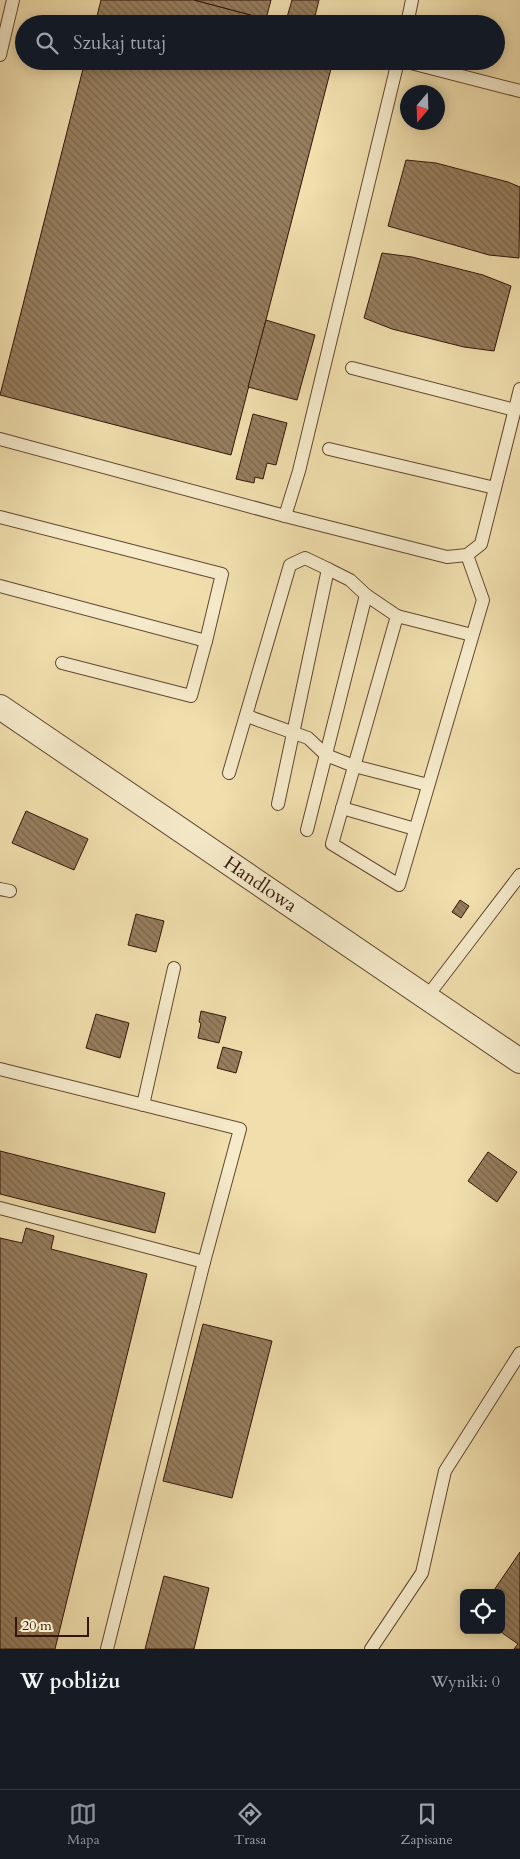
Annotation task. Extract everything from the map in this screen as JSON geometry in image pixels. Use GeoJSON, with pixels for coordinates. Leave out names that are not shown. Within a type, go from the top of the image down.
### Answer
{"type":"FeatureCollection","features":[{"type":"Feature","properties":{"kind":"street","name":"Handlowa"},"geometry":{"type":"LineString","coordinates":[[0,707],[520,1062]]}},
{"type":"Feature","properties":{"kind":"lane"},"geometry":{"type":"LineString","coordinates":[[0,55],[13,0]]}},
{"type":"Feature","properties":{"kind":"lane"},"geometry":{"type":"LineString","coordinates":[[409,15],[412,0]]}},
{"type":"Feature","properties":{"kind":"lane"},"geometry":{"type":"LineString","coordinates":[[285,516],[301,461],[396,70]]}},
{"type":"Feature","properties":{"kind":"lane"},"geometry":{"type":"LineString","coordinates":[[438,70],[520,91]]}},
{"type":"Feature","properties":{"kind":"lane"},"geometry":{"type":"LineString","coordinates":[[352,368],[515,410]]}},
{"type":"Feature","properties":{"kind":"lane"},"geometry":{"type":"LineString","coordinates":[[0,439],[285,516],[447,557],[467,555],[481,544],[520,389]]}},
{"type":"Feature","properties":{"kind":"lane"},"geometry":{"type":"LineString","coordinates":[[329,449],[495,488]]}},
{"type":"Feature","properties":{"kind":"lane"},"geometry":{"type":"LineString","coordinates":[[0,517],[222,574],[191,696],[62,664]]}},
{"type":"Feature","properties":{"kind":"lane"},"geometry":{"type":"LineString","coordinates":[[398,616],[332,844],[399,884],[483,600],[467,555]]}},
{"type":"Feature","properties":{"kind":"lane"},"geometry":{"type":"LineString","coordinates":[[229,773],[290,565],[305,558],[350,580],[366,595],[398,616],[472,636]]}},
{"type":"Feature","properties":{"kind":"lane"},"geometry":{"type":"LineString","coordinates":[[278,804],[328,569]]}},
{"type":"Feature","properties":{"kind":"lane"},"geometry":{"type":"LineString","coordinates":[[0,586],[206,641]]}},
{"type":"Feature","properties":{"kind":"lane"},"geometry":{"type":"LineString","coordinates":[[307,830],[366,595]]}},
{"type":"Feature","properties":{"kind":"lane"},"geometry":{"type":"LineString","coordinates":[[247,716],[308,738],[326,755],[354,766],[428,785]]}},
{"type":"Feature","properties":{"kind":"lane"},"geometry":{"type":"LineString","coordinates":[[342,808],[415,829]]}},
{"type":"Feature","properties":{"kind":"lane"},"geometry":{"type":"LineString","coordinates":[[426,998],[520,875]]}},
{"type":"Feature","properties":{"kind":"lane"},"geometry":{"type":"LineString","coordinates":[[143,1104],[174,968]]}},
{"type":"Feature","properties":{"kind":"lane"},"geometry":{"type":"LineString","coordinates":[[0,1070],[240,1129],[204,1262],[107,1649]]}},
{"type":"Feature","properties":{"kind":"lane"},"geometry":{"type":"LineString","coordinates":[[0,1208],[204,1262]]}},
{"type":"Feature","properties":{"kind":"lane"},"geometry":{"type":"LineString","coordinates":[[371,1649],[422,1573],[445,1471],[520,1353]]}},
{"type":"Feature","properties":{"kind":"building"},"geometry":{"type":"Polygon","coordinates":[[[101,0],[194,0],[251,15],[97,15],[101,0]]]}},
{"type":"Feature","properties":{"kind":"building"},"geometry":{"type":"Polygon","coordinates":[[[194,0],[271,0],[267,15],[251,15],[194,0]]]}},
{"type":"Feature","properties":{"kind":"building"},"geometry":{"type":"Polygon","coordinates":[[[292,0],[319,0],[315,15],[288,15],[292,0]]]}},
{"type":"Feature","properties":{"kind":"building"},"geometry":{"type":"Polygon","coordinates":[[[83,70],[331,70],[231,455],[0,395],[83,70]]]}},
{"type":"Feature","properties":{"kind":"building"},"geometry":{"type":"Polygon","coordinates":[[[406,160],[436,163],[508,182],[520,187],[519,258],[489,255],[388,226],[406,160]]]}},
{"type":"Feature","properties":{"kind":"building"},"geometry":{"type":"Polygon","coordinates":[[[382,253],[412,257],[483,275],[511,286],[494,351],[464,347],[392,329],[364,318],[382,253]]]}},
{"type":"Feature","properties":{"kind":"building"},"geometry":{"type":"Polygon","coordinates":[[[266,320],[315,335],[297,400],[248,387],[266,320]]]}},
{"type":"Feature","properties":{"kind":"building"},"geometry":{"type":"Polygon","coordinates":[[[253,414],[287,423],[276,465],[267,463],[263,479],[255,477],[254,483],[236,479],[253,414]]]}},
{"type":"Feature","properties":{"kind":"building"},"geometry":{"type":"Polygon","coordinates":[[[26,811],[88,839],[74,870],[12,843],[26,811]]]}},
{"type":"Feature","properties":{"kind":"building"},"geometry":{"type":"Polygon","coordinates":[[[460,900],[469,906],[461,918],[452,912],[460,900]]]}},
{"type":"Feature","properties":{"kind":"building"},"geometry":{"type":"Polygon","coordinates":[[[136,914],[164,921],[156,952],[128,945],[136,914]]]}},
{"type":"Feature","properties":{"kind":"building"},"geometry":{"type":"Polygon","coordinates":[[[201,1011],[226,1017],[219,1043],[198,1038],[201,1011]]]}},
{"type":"Feature","properties":{"kind":"building"},"geometry":{"type":"Polygon","coordinates":[[[96,1014],[129,1023],[120,1058],[86,1048],[96,1014]]]}},
{"type":"Feature","properties":{"kind":"building"},"geometry":{"type":"Polygon","coordinates":[[[223,1047],[242,1052],[236,1073],[217,1068],[223,1047]]]}},
{"type":"Feature","properties":{"kind":"building"},"geometry":{"type":"Polygon","coordinates":[[[0,1151],[165,1193],[155,1233],[0,1194],[0,1151]]]}},
{"type":"Feature","properties":{"kind":"building"},"geometry":{"type":"Polygon","coordinates":[[[488,1152],[517,1172],[497,1202],[468,1181],[488,1152]]]}},
{"type":"Feature","properties":{"kind":"building"},"geometry":{"type":"Polygon","coordinates":[[[26,1228],[54,1236],[51,1249],[147,1274],[55,1649],[0,1649],[0,1238],[22,1243],[26,1228]]]}},
{"type":"Feature","properties":{"kind":"building"},"geometry":{"type":"Polygon","coordinates":[[[203,1324],[272,1341],[232,1498],[163,1481],[203,1324]]]}},
{"type":"Feature","properties":{"kind":"building"},"geometry":{"type":"Polygon","coordinates":[[[520,1552],[520,1649],[514,1649],[518,1644],[504,1634],[505,1589],[495,1589],[520,1552]]]}},
{"type":"Feature","properties":{"kind":"building"},"geometry":{"type":"Polygon","coordinates":[[[164,1576],[209,1588],[194,1649],[145,1649],[164,1576]]]}}]}
